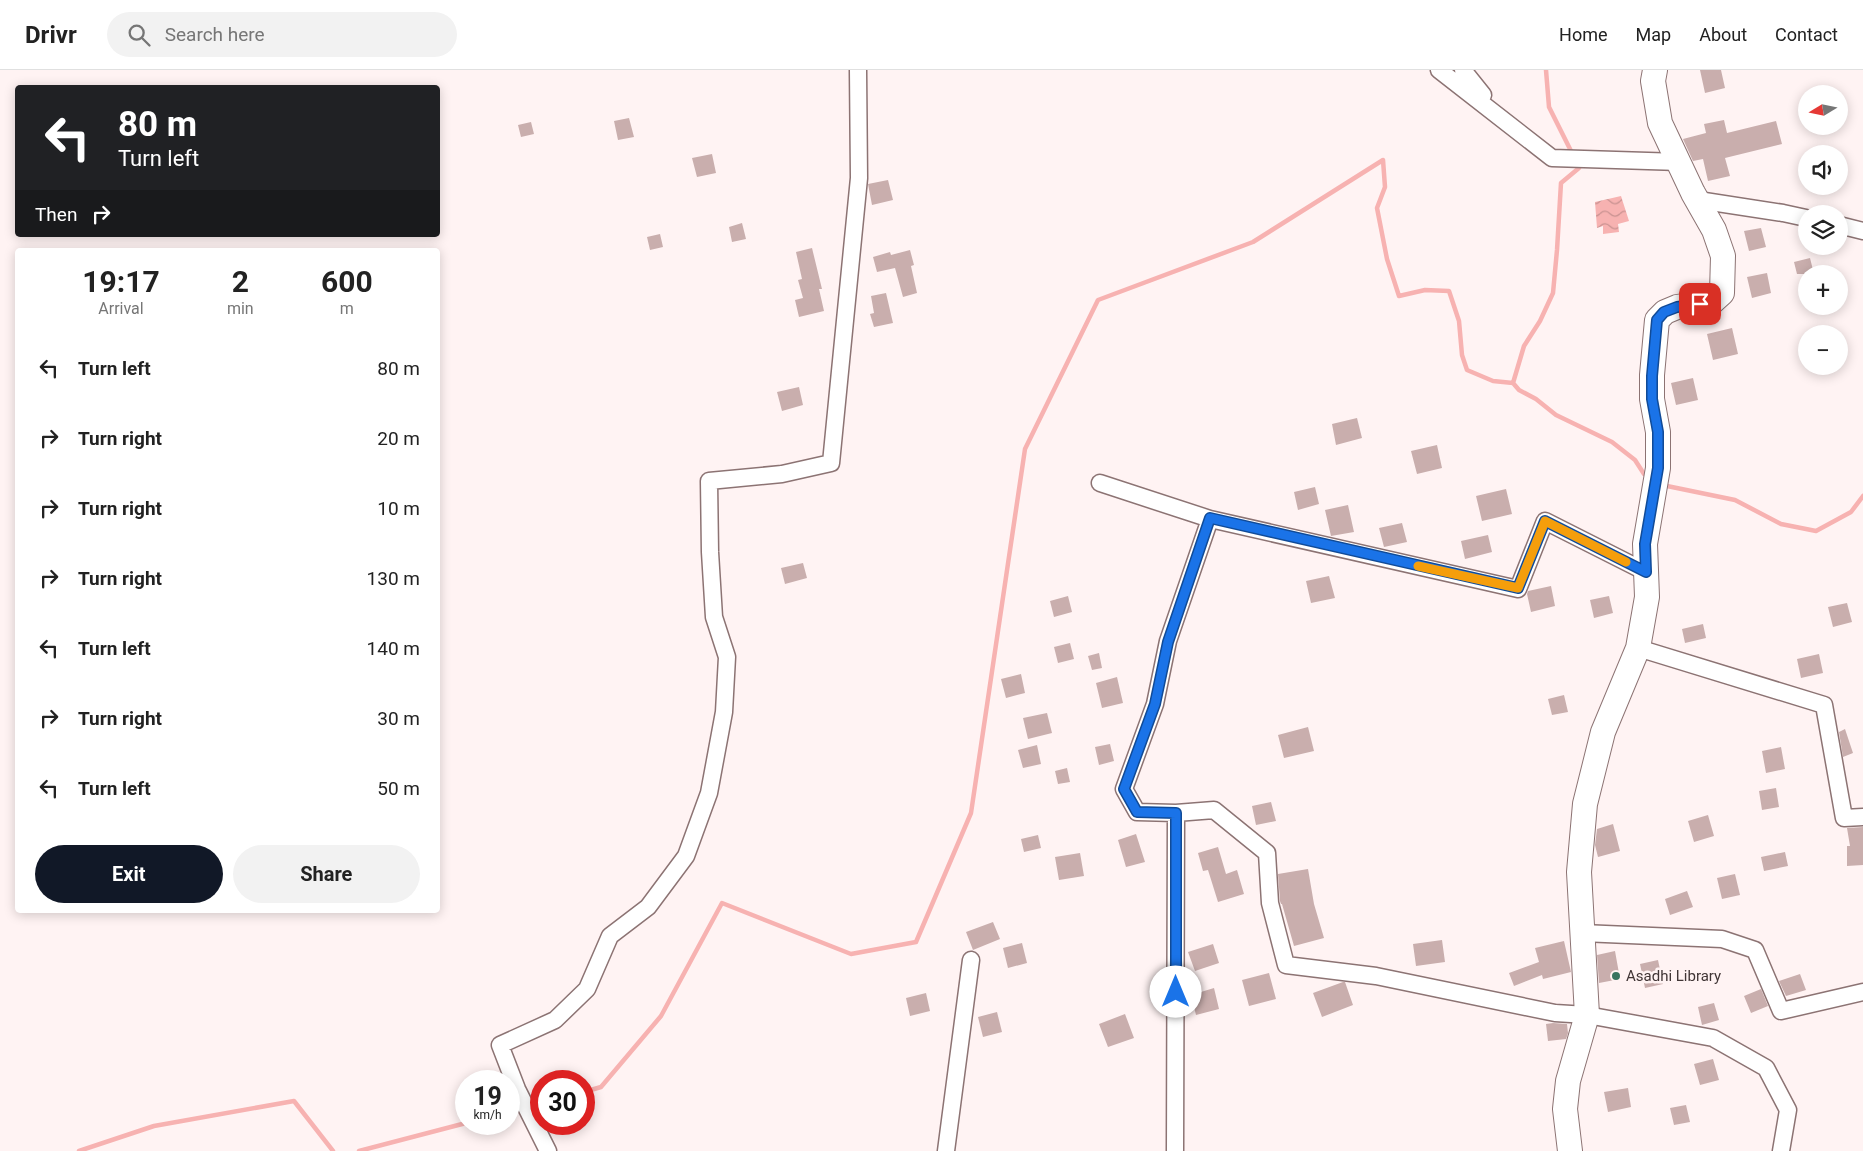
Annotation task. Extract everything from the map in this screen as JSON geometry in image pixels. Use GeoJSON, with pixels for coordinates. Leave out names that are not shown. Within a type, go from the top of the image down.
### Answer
{"type":"FeatureCollection","features":[{"type":"Feature","properties":{"kind":"street"},"geometry":{"type":"LineString","coordinates":[[548,1151],[517,1089],[500,1044],[555,1020],[587,989],[610,936],[648,907],[686,856],[708,794],[724,712],[727,657],[714,617],[710,552],[709,481],[782,474],[832,463],[860,178],[858,70]]}},
{"type":"Feature","properties":{"kind":"street"},"geometry":{"type":"LineString","coordinates":[[1439,70],[1552,158],[1680,162]]}},
{"type":"Feature","properties":{"kind":"street"},"geometry":{"type":"LineString","coordinates":[[1462,70],[1499,115]]}},
{"type":"Feature","properties":{"kind":"street"},"geometry":{"type":"LineString","coordinates":[[1570,1151],[1565,1109],[1568,1081],[1587,1016],[1579,872],[1585,804],[1603,732],[1638,648],[1647,597],[1645,544],[1658,468],[1658,432],[1652,399],[1657,320],[1664,312],[1677,307],[1712,302],[1722,293],[1722,256],[1714,230],[1660,123],[1653,81],[1655,70]]}},
{"type":"Feature","properties":{"kind":"street"},"geometry":{"type":"LineString","coordinates":[[1698,200],[1798,216]]}},
{"type":"Feature","properties":{"kind":"street"},"geometry":{"type":"LineString","coordinates":[[1848,227],[1863,231]]}},
{"type":"Feature","properties":{"kind":"street"},"geometry":{"type":"LineString","coordinates":[[1100,483],[1210,518],[1518,588],[1545,521],[1646,572]]}},
{"type":"Feature","properties":{"kind":"street"},"geometry":{"type":"LineString","coordinates":[[1210,518],[1168,642],[1155,704],[1124,789],[1137,812],[1176,813],[1214,810],[1267,853],[1270,903],[1286,965],[1376,976],[1556,1012],[1713,1038],[1766,1068],[1788,1110],[1781,1151]]}},
{"type":"Feature","properties":{"kind":"street"},"geometry":{"type":"LineString","coordinates":[[1638,648],[1824,705],[1844,818],[1863,817]]}},
{"type":"Feature","properties":{"kind":"street"},"geometry":{"type":"LineString","coordinates":[[1175,1151],[1176,813]]}},
{"type":"Feature","properties":{"kind":"street"},"geometry":{"type":"LineString","coordinates":[[1582,933],[1722,939],[1755,950],[1781,1011],[1863,992]]}},
{"type":"Feature","properties":{"kind":"street"},"geometry":{"type":"LineString","coordinates":[[946,1151],[971,960]]}},
{"type":"Feature","properties":{"kind":"water"},"geometry":{"type":"Polygon","coordinates":[[[1621,196],[1629,221],[1618,224],[1619,232],[1603,234],[1603,226],[1597,228],[1595,202],[1621,196]]]}},
{"type":"Feature","properties":{"kind":"building"},"geometry":{"type":"Polygon","coordinates":[[[1700,70],[1721,70],[1725,88],[1705,93],[1700,70]]]}},
{"type":"Feature","properties":{"kind":"building"},"geometry":{"type":"Polygon","coordinates":[[[629,118],[634,137],[618,140],[614,121],[629,118]]]}},
{"type":"Feature","properties":{"kind":"building"},"geometry":{"type":"Polygon","coordinates":[[[1724,120],[1727,133],[1776,121],[1782,144],[1725,158],[1730,176],[1708,181],[1703,159],[1693,161],[1683,139],[1706,133],[1704,124],[1724,120]]]}},
{"type":"Feature","properties":{"kind":"building"},"geometry":{"type":"Polygon","coordinates":[[[531,122],[534,134],[521,137],[518,125],[531,122]]]}},
{"type":"Feature","properties":{"kind":"building"},"geometry":{"type":"Polygon","coordinates":[[[712,154],[716,173],[697,177],[692,158],[712,154]]]}},
{"type":"Feature","properties":{"kind":"building"},"geometry":{"type":"Polygon","coordinates":[[[888,180],[893,200],[872,205],[868,184],[888,180]]]}},
{"type":"Feature","properties":{"kind":"building"},"geometry":{"type":"Polygon","coordinates":[[[742,223],[746,239],[732,242],[729,227],[742,223]]]}},
{"type":"Feature","properties":{"kind":"building"},"geometry":{"type":"Polygon","coordinates":[[[1761,228],[1766,247],[1749,251],[1744,231],[1761,228]]]}},
{"type":"Feature","properties":{"kind":"building"},"geometry":{"type":"Polygon","coordinates":[[[660,234],[663,247],[650,250],[647,237],[660,234]]]}},
{"type":"Feature","properties":{"kind":"building"},"geometry":{"type":"Polygon","coordinates":[[[812,248],[822,289],[819,289],[824,311],[799,317],[795,300],[803,298],[798,280],[802,279],[796,252],[812,248]]]}},
{"type":"Feature","properties":{"kind":"building"},"geometry":{"type":"Polygon","coordinates":[[[910,250],[914,265],[911,266],[917,293],[903,297],[895,268],[877,272],[873,257],[890,252],[891,255],[910,250]]]}},
{"type":"Feature","properties":{"kind":"building"},"geometry":{"type":"Polygon","coordinates":[[[1810,258],[1812,265],[1798,265],[1797,274],[1794,262],[1810,258]]]}},
{"type":"Feature","properties":{"kind":"building"},"geometry":{"type":"Polygon","coordinates":[[[1767,273],[1771,293],[1752,298],[1747,277],[1767,273]]]}},
{"type":"Feature","properties":{"kind":"building"},"geometry":{"type":"Polygon","coordinates":[[[886,293],[893,323],[874,327],[870,314],[874,313],[871,296],[886,293]]]}},
{"type":"Feature","properties":{"kind":"building"},"geometry":{"type":"Polygon","coordinates":[[[1732,328],[1738,354],[1713,360],[1707,334],[1732,328]]]}},
{"type":"Feature","properties":{"kind":"building"},"geometry":{"type":"Polygon","coordinates":[[[1693,378],[1698,400],[1676,405],[1671,383],[1693,378]]]}},
{"type":"Feature","properties":{"kind":"building"},"geometry":{"type":"Polygon","coordinates":[[[799,387],[803,405],[782,411],[777,392],[799,387]]]}},
{"type":"Feature","properties":{"kind":"building"},"geometry":{"type":"Polygon","coordinates":[[[1357,418],[1362,438],[1336,445],[1332,424],[1357,418]]]}},
{"type":"Feature","properties":{"kind":"building"},"geometry":{"type":"Polygon","coordinates":[[[1437,445],[1442,468],[1417,474],[1411,451],[1437,445]]]}},
{"type":"Feature","properties":{"kind":"building"},"geometry":{"type":"Polygon","coordinates":[[[1315,487],[1319,504],[1298,510],[1294,492],[1315,487]]]}},
{"type":"Feature","properties":{"kind":"building"},"geometry":{"type":"Polygon","coordinates":[[[1506,489],[1512,514],[1482,521],[1476,496],[1506,489]]]}},
{"type":"Feature","properties":{"kind":"building"},"geometry":{"type":"Polygon","coordinates":[[[1348,505],[1354,532],[1331,536],[1325,510],[1348,505]]]}},
{"type":"Feature","properties":{"kind":"building"},"geometry":{"type":"Polygon","coordinates":[[[1402,523],[1407,542],[1384,547],[1379,528],[1402,523]]]}},
{"type":"Feature","properties":{"kind":"building"},"geometry":{"type":"Polygon","coordinates":[[[1488,535],[1492,552],[1465,559],[1461,541],[1488,535]]]}},
{"type":"Feature","properties":{"kind":"building"},"geometry":{"type":"Polygon","coordinates":[[[803,563],[807,578],[785,584],[781,568],[803,563]]]}},
{"type":"Feature","properties":{"kind":"building"},"geometry":{"type":"Polygon","coordinates":[[[1329,576],[1335,598],[1311,603],[1306,581],[1329,576]]]}},
{"type":"Feature","properties":{"kind":"building"},"geometry":{"type":"Polygon","coordinates":[[[1551,586],[1555,606],[1531,612],[1528,591],[1551,586]]]}},
{"type":"Feature","properties":{"kind":"building"},"geometry":{"type":"Polygon","coordinates":[[[1068,596],[1072,612],[1054,617],[1050,601],[1068,596]]]}},
{"type":"Feature","properties":{"kind":"building"},"geometry":{"type":"Polygon","coordinates":[[[1609,596],[1613,613],[1594,618],[1590,600],[1609,596]]]}},
{"type":"Feature","properties":{"kind":"building"},"geometry":{"type":"Polygon","coordinates":[[[1847,603],[1852,622],[1833,627],[1828,607],[1847,603]]]}},
{"type":"Feature","properties":{"kind":"building"},"geometry":{"type":"Polygon","coordinates":[[[1703,624],[1706,638],[1685,643],[1682,629],[1703,624]]]}},
{"type":"Feature","properties":{"kind":"building"},"geometry":{"type":"Polygon","coordinates":[[[1070,643],[1074,659],[1058,663],[1054,647],[1070,643]]]}},
{"type":"Feature","properties":{"kind":"building"},"geometry":{"type":"Polygon","coordinates":[[[1099,653],[1102,668],[1092,670],[1088,656],[1099,653]]]}},
{"type":"Feature","properties":{"kind":"building"},"geometry":{"type":"Polygon","coordinates":[[[1819,654],[1823,673],[1801,678],[1797,659],[1819,654]]]}},
{"type":"Feature","properties":{"kind":"building"},"geometry":{"type":"Polygon","coordinates":[[[1021,674],[1025,693],[1006,698],[1001,679],[1021,674]]]}},
{"type":"Feature","properties":{"kind":"building"},"geometry":{"type":"Polygon","coordinates":[[[1117,677],[1123,703],[1102,708],[1096,683],[1117,677]]]}},
{"type":"Feature","properties":{"kind":"building"},"geometry":{"type":"Polygon","coordinates":[[[1564,695],[1568,712],[1552,715],[1548,699],[1564,695]]]}},
{"type":"Feature","properties":{"kind":"building"},"geometry":{"type":"Polygon","coordinates":[[[1047,713],[1052,733],[1028,739],[1023,718],[1047,713]]]}},
{"type":"Feature","properties":{"kind":"building"},"geometry":{"type":"Polygon","coordinates":[[[1308,727],[1314,751],[1284,758],[1278,735],[1308,727]]]}},
{"type":"Feature","properties":{"kind":"building"},"geometry":{"type":"Polygon","coordinates":[[[1845,729],[1853,753],[1843,757],[1839,732],[1845,729]]]}},
{"type":"Feature","properties":{"kind":"building"},"geometry":{"type":"Polygon","coordinates":[[[1110,744],[1114,761],[1099,765],[1095,747],[1110,744]]]}},
{"type":"Feature","properties":{"kind":"building"},"geometry":{"type":"Polygon","coordinates":[[[1037,745],[1041,764],[1023,768],[1018,750],[1037,745]]]}},
{"type":"Feature","properties":{"kind":"building"},"geometry":{"type":"Polygon","coordinates":[[[1781,747],[1785,769],[1766,773],[1762,751],[1781,747]]]}},
{"type":"Feature","properties":{"kind":"building"},"geometry":{"type":"Polygon","coordinates":[[[1067,768],[1070,782],[1058,784],[1055,771],[1067,768]]]}},
{"type":"Feature","properties":{"kind":"building"},"geometry":{"type":"Polygon","coordinates":[[[1776,788],[1779,807],[1762,810],[1759,791],[1776,788]]]}},
{"type":"Feature","properties":{"kind":"building"},"geometry":{"type":"Polygon","coordinates":[[[1271,802],[1276,821],[1256,825],[1252,806],[1271,802]]]}},
{"type":"Feature","properties":{"kind":"building"},"geometry":{"type":"Polygon","coordinates":[[[1708,815],[1714,836],[1694,842],[1688,821],[1708,815]]]}},
{"type":"Feature","properties":{"kind":"building"},"geometry":{"type":"Polygon","coordinates":[[[1613,824],[1620,851],[1598,857],[1595,845],[1597,829],[1613,824]]]}},
{"type":"Feature","properties":{"kind":"building"},"geometry":{"type":"Polygon","coordinates":[[[1863,827],[1863,865],[1847,866],[1847,846],[1850,846],[1847,828],[1863,827]]]}},
{"type":"Feature","properties":{"kind":"building"},"geometry":{"type":"Polygon","coordinates":[[[1136,834],[1145,862],[1126,867],[1118,840],[1136,834]]]}},
{"type":"Feature","properties":{"kind":"building"},"geometry":{"type":"Polygon","coordinates":[[[1038,835],[1041,848],[1024,852],[1021,839],[1038,835]]]}},
{"type":"Feature","properties":{"kind":"building"},"geometry":{"type":"Polygon","coordinates":[[[1218,847],[1226,874],[1237,870],[1244,894],[1218,902],[1208,870],[1203,871],[1198,853],[1218,847]]]}},
{"type":"Feature","properties":{"kind":"building"},"geometry":{"type":"Polygon","coordinates":[[[1785,852],[1788,866],[1764,871],[1761,857],[1785,852]]]}},
{"type":"Feature","properties":{"kind":"building"},"geometry":{"type":"Polygon","coordinates":[[[1080,853],[1084,876],[1059,880],[1055,857],[1080,853]]]}},
{"type":"Feature","properties":{"kind":"building"},"geometry":{"type":"Polygon","coordinates":[[[1308,869],[1314,904],[1324,938],[1294,946],[1280,901],[1278,874],[1308,869]]]}},
{"type":"Feature","properties":{"kind":"building"},"geometry":{"type":"Polygon","coordinates":[[[1735,874],[1740,895],[1722,899],[1717,878],[1735,874]]]}},
{"type":"Feature","properties":{"kind":"building"},"geometry":{"type":"Polygon","coordinates":[[[1687,891],[1693,907],[1670,915],[1665,899],[1687,891]]]}},
{"type":"Feature","properties":{"kind":"building"},"geometry":{"type":"Polygon","coordinates":[[[993,922],[1000,939],[973,950],[966,932],[993,922]]]}},
{"type":"Feature","properties":{"kind":"building"},"geometry":{"type":"Polygon","coordinates":[[[1442,940],[1445,962],[1416,966],[1413,944],[1442,940]]]}},
{"type":"Feature","properties":{"kind":"building"},"geometry":{"type":"Polygon","coordinates":[[[1564,941],[1571,972],[1543,979],[1542,975],[1514,986],[1509,973],[1539,962],[1535,948],[1564,941]]]}},
{"type":"Feature","properties":{"kind":"building"},"geometry":{"type":"Polygon","coordinates":[[[1022,943],[1027,963],[1008,968],[1003,948],[1022,943]]]}},
{"type":"Feature","properties":{"kind":"building"},"geometry":{"type":"Polygon","coordinates":[[[1213,944],[1219,963],[1195,971],[1188,952],[1213,944]]]}},
{"type":"Feature","properties":{"kind":"building"},"geometry":{"type":"Polygon","coordinates":[[[1615,951],[1620,979],[1599,983],[1597,955],[1615,951]]]}},
{"type":"Feature","properties":{"kind":"building"},"geometry":{"type":"Polygon","coordinates":[[[1658,960],[1663,984],[1645,988],[1640,964],[1658,960]]]}},
{"type":"Feature","properties":{"kind":"building"},"geometry":{"type":"Polygon","coordinates":[[[1269,973],[1276,999],[1249,1006],[1242,980],[1269,973]]]}},
{"type":"Feature","properties":{"kind":"building"},"geometry":{"type":"Polygon","coordinates":[[[1800,974],[1806,990],[1786,996],[1779,981],[1800,974]]]}},
{"type":"Feature","properties":{"kind":"building"},"geometry":{"type":"Polygon","coordinates":[[[1345,982],[1353,1005],[1322,1017],[1313,993],[1345,982]]]}},
{"type":"Feature","properties":{"kind":"building"},"geometry":{"type":"Polygon","coordinates":[[[1214,988],[1219,1009],[1196,1015],[1191,995],[1214,988]]]}},
{"type":"Feature","properties":{"kind":"building"},"geometry":{"type":"Polygon","coordinates":[[[1761,989],[1768,1006],[1751,1013],[1744,996],[1761,989]]]}},
{"type":"Feature","properties":{"kind":"building"},"geometry":{"type":"Polygon","coordinates":[[[926,993],[930,1011],[910,1016],[906,998],[926,993]]]}},
{"type":"Feature","properties":{"kind":"building"},"geometry":{"type":"Polygon","coordinates":[[[1714,1003],[1719,1020],[1702,1025],[1698,1007],[1714,1003]]]}},
{"type":"Feature","properties":{"kind":"building"},"geometry":{"type":"Polygon","coordinates":[[[997,1012],[1002,1032],[983,1037],[978,1017],[997,1012]]]}},
{"type":"Feature","properties":{"kind":"building"},"geometry":{"type":"Polygon","coordinates":[[[1125,1014],[1134,1038],[1108,1047],[1099,1024],[1125,1014]]]}},
{"type":"Feature","properties":{"kind":"building"},"geometry":{"type":"Polygon","coordinates":[[[1546,1024],[1567,1024],[1568,1033],[1566,1039],[1548,1041],[1546,1024]]]}},
{"type":"Feature","properties":{"kind":"building"},"geometry":{"type":"Polygon","coordinates":[[[1713,1059],[1719,1080],[1700,1085],[1694,1064],[1713,1059]]]}},
{"type":"Feature","properties":{"kind":"building"},"geometry":{"type":"Polygon","coordinates":[[[1628,1088],[1631,1107],[1608,1112],[1604,1092],[1628,1088]]]}},
{"type":"Feature","properties":{"kind":"building"},"geometry":{"type":"Polygon","coordinates":[[[1686,1105],[1690,1122],[1674,1125],[1670,1108],[1686,1105]]]}},
{"type":"Feature","properties":{"kind":"waterway"},"geometry":{"type":"LineString","coordinates":[[1546,70],[1549,107],[1573,155]]}},
{"type":"Feature","properties":{"kind":"waterway"},"geometry":{"type":"LineString","coordinates":[[595,1089],[601,1087],[661,1016],[722,903],[851,954],[916,942],[971,813],[1025,449],[1098,300],[1253,242],[1383,160],[1385,187],[1377,208],[1387,259],[1399,296],[1425,290],[1449,291],[1459,321],[1462,355],[1467,370],[1493,381],[1513,383],[1519,390],[1536,399],[1556,415],[1612,442],[1635,460],[1644,474],[1649,476]]}},
{"type":"Feature","properties":{"kind":"waterway"},"geometry":{"type":"LineString","coordinates":[[1513,383],[1524,346],[1540,321],[1553,293],[1561,183],[1579,168],[1576,162]]}},
{"type":"Feature","properties":{"kind":"waterway"},"geometry":{"type":"LineString","coordinates":[[1667,486],[1735,500],[1781,524],[1816,531],[1851,512],[1863,496]]}},
{"type":"Feature","properties":{"kind":"waterway"},"geometry":{"type":"LineString","coordinates":[[79,1151],[154,1126],[294,1101],[333,1151]]}},
{"type":"Feature","properties":{"kind":"waterway"},"geometry":{"type":"LineString","coordinates":[[520,1108],[530,1106]]}},
{"type":"Feature","properties":{"kind":"waterway"},"geometry":{"type":"LineString","coordinates":[[359,1151],[455,1126]]}},
{"type":"Feature","properties":{"kind":"slow traffic"},"geometry":{"type":"LineString","coordinates":[[1418,566],[1518,588],[1545,521],[1626,562]]}},
{"type":"Feature","properties":{"kind":"place","name":"Asadhi Library"},"geometry":{"type":"Point","coordinates":[1616,976]}},
{"type":"Feature","properties":{"kind":"route"},"geometry":{"type":"LineString","coordinates":[[1176,992],[1176,813],[1137,812],[1124,789],[1155,704],[1168,642],[1210,518],[1518,588],[1545,521],[1646,572],[1645,544],[1658,468],[1658,432],[1652,399],[1657,320],[1664,312],[1677,307],[1700,304]]}}]}
